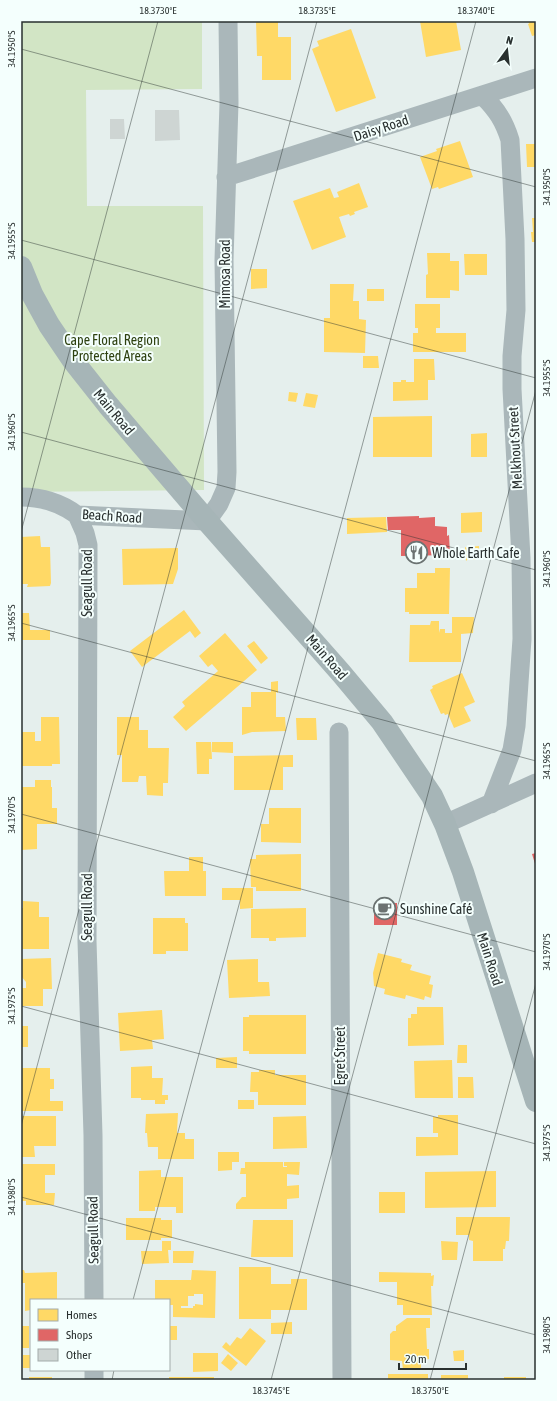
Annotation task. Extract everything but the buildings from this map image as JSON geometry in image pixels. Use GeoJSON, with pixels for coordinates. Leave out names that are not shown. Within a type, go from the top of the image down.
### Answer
{"type":"FeatureCollection","features":[{"type":"Feature","properties":{"kind":"main road","name":"Main Road"},"geometry":{"type":"LineString","coordinates":[[21,267],[32,294],[49,324],[74,362],[108,405],[382,722],[432,796],[445,824],[465,879],[534,1087]]}},
{"type":"Feature","properties":{"kind":"street","name":"Mimosa Road"},"geometry":{"type":"LineString","coordinates":[[208,521],[219,504],[226,488],[227,472],[224,260],[229,103],[228,21]]}},
{"type":"Feature","properties":{"kind":"street","name":"Daisy Road"},"geometry":{"type":"LineString","coordinates":[[226,177],[536,78]]}},
{"type":"Feature","properties":{"kind":"street","name":"Melkhout Street"},"geometry":{"type":"LineString","coordinates":[[483,96],[497,110],[506,127],[510,140],[516,294],[512,389],[522,558],[520,683],[516,726],[512,750],[492,804]]}},
{"type":"Feature","properties":{"kind":"street","name":"Beach Road"},"geometry":{"type":"LineString","coordinates":[[21,497],[48,501],[67,508],[77,515],[208,521]]}},
{"type":"Feature","properties":{"kind":"street","name":"Seagull Road"},"geometry":{"type":"LineString","coordinates":[[77,515],[85,533],[88,545],[87,941],[93,1135],[94,1299]]}},
{"type":"Feature","properties":{"kind":"street","name":"Egret Street"},"geometry":{"type":"LineString","coordinates":[[339,732],[342,1380]]}},
{"type":"Feature","properties":{"kind":"street"},"geometry":{"type":"LineString","coordinates":[[445,824],[536,783]]}},
{"type":"Feature","properties":{"kind":"green space","name":"Cape Floral Region Protected Areas"},"geometry":{"type":"Polygon","coordinates":[[[21,21],[202,21],[202,89],[86,90],[87,206],[203,206],[204,490],[21,492],[21,21]]]}},
{"type":"Feature","properties":{"kind":"place","name":"Whole Earth Cafe"},"geometry":{"type":"Point","coordinates":[416,553]}},
{"type":"Feature","properties":{"kind":"place","name":"Sunshine Café"},"geometry":{"type":"Point","coordinates":[385,909]}}]}
